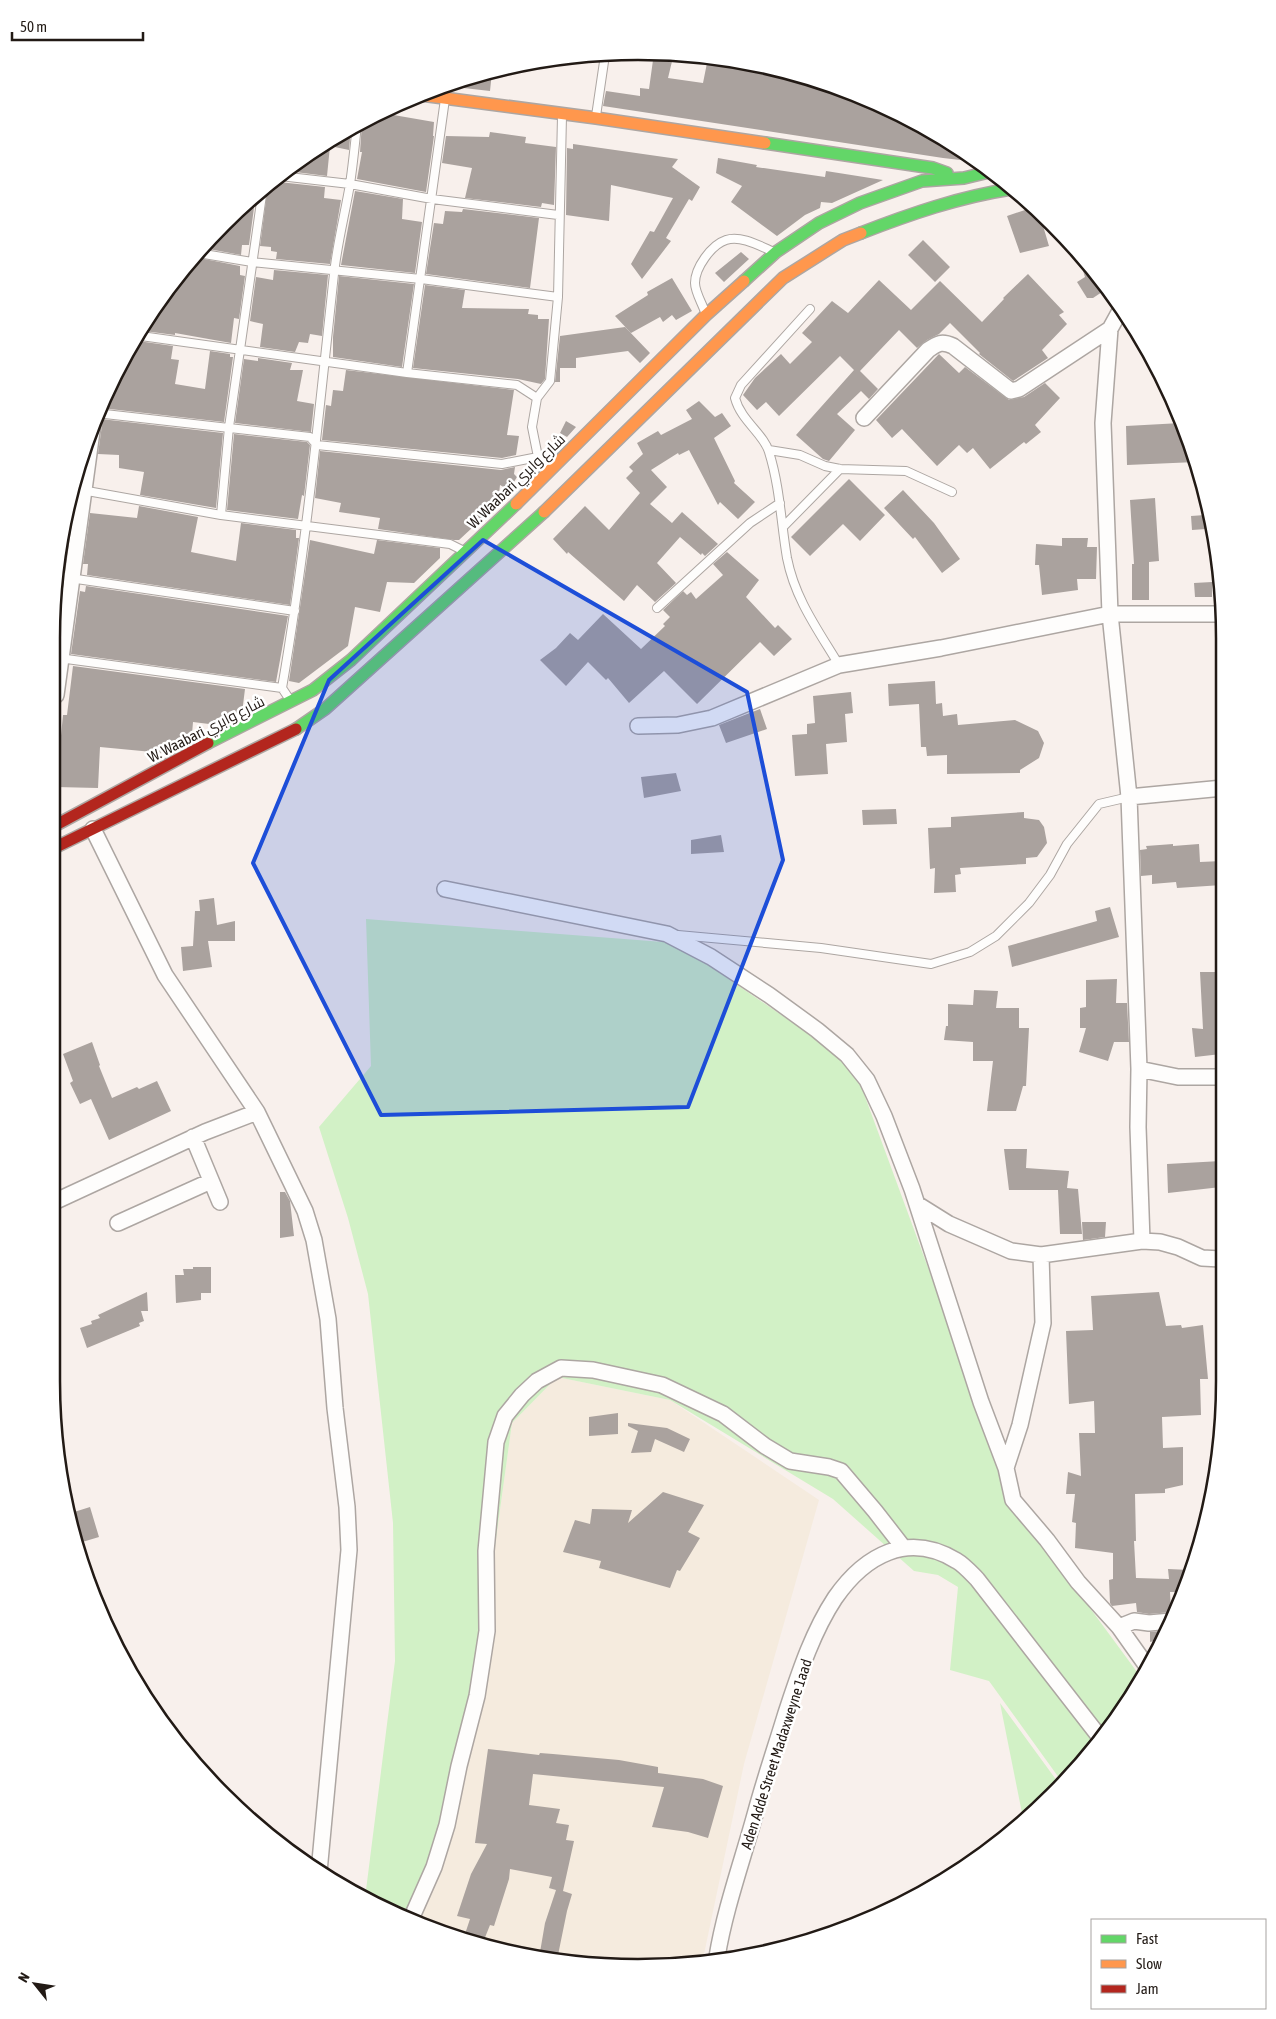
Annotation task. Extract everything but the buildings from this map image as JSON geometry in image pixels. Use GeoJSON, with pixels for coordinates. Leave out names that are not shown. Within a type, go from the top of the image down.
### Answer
{"type":"FeatureCollection","features":[{"type":"Feature","properties":{"kind":"main road"},"geometry":{"type":"LineString","coordinates":[[435,97],[596,118],[933,168],[964,178],[979,194]]}},
{"type":"Feature","properties":{"kind":"main road","name":"W. Waabari شارع وابري"},"geometry":{"type":"LineString","coordinates":[[60,822],[188,754],[292,702],[313,690],[351,660],[549,472],[706,315],[776,252],[819,224],[868,200],[922,181],[964,178],[983,174]]}},
{"type":"Feature","properties":{"kind":"main road"},"geometry":{"type":"LineString","coordinates":[[60,845],[301,726],[325,709],[533,523],[783,278],[843,240],[921,210],[1003,190]]}},
{"type":"Feature","properties":{"kind":"street"},"geometry":{"type":"LineString","coordinates":[[445,99],[446,93]]}},
{"type":"Feature","properties":{"kind":"street"},"geometry":{"type":"LineString","coordinates":[[1118,315],[1110,329],[1103,423],[1110,614],[1129,797],[1139,1069],[1138,1127],[1142,1241]]}},
{"type":"Feature","properties":{"kind":"street"},"geometry":{"type":"LineString","coordinates":[[864,418],[928,350],[938,343],[944,342],[953,346],[1012,391],[1019,389],[1110,329]]}},
{"type":"Feature","properties":{"kind":"street"},"geometry":{"type":"LineString","coordinates":[[60,627],[64,578],[80,490]]}},
{"type":"Feature","properties":{"kind":"street"},"geometry":{"type":"LineString","coordinates":[[638,726],[678,725],[712,718],[839,665],[941,648],[1110,614],[1215,614]]}},
{"type":"Feature","properties":{"kind":"street"},"geometry":{"type":"LineString","coordinates":[[1129,797],[1216,789]]}},
{"type":"Feature","properties":{"kind":"street"},"geometry":{"type":"LineString","coordinates":[[93,829],[165,975],[257,1112],[305,1210],[314,1240],[328,1319],[335,1408],[347,1507],[349,1550],[320,1864]]}},
{"type":"Feature","properties":{"kind":"street"},"geometry":{"type":"LineString","coordinates":[[445,889],[666,934],[711,957],[769,995],[817,1030],[847,1055],[866,1080],[884,1116],[917,1204],[981,1402],[1006,1468],[1013,1500],[1047,1540],[1078,1582],[1119,1627],[1143,1661]]}},
{"type":"Feature","properties":{"kind":"street"},"geometry":{"type":"LineString","coordinates":[[1139,1069],[1178,1077],[1216,1077]]}},
{"type":"Feature","properties":{"kind":"street"},"geometry":{"type":"LineString","coordinates":[[60,1199],[193,1137],[257,1112]]}},
{"type":"Feature","properties":{"kind":"street"},"geometry":{"type":"LineString","coordinates":[[193,1137],[220,1202]]}},
{"type":"Feature","properties":{"kind":"street"},"geometry":{"type":"LineString","coordinates":[[118,1223],[211,1181]]}},
{"type":"Feature","properties":{"kind":"street"},"geometry":{"type":"LineString","coordinates":[[917,1204],[949,1224],[1012,1252],[1041,1255],[1142,1241],[1160,1242],[1178,1247],[1202,1258],[1216,1258]]}},
{"type":"Feature","properties":{"kind":"street"},"geometry":{"type":"LineString","coordinates":[[1006,1468],[1020,1425],[1043,1323],[1041,1255]]}},
{"type":"Feature","properties":{"kind":"street"},"geometry":{"type":"LineString","coordinates":[[413,1913],[434,1867],[439,1850],[477,1696],[487,1631],[486,1551],[496,1442],[506,1416],[522,1395],[537,1381],[561,1368],[593,1370],[662,1385],[723,1414],[765,1446],[790,1461],[829,1467],[841,1472],[903,1547]]}},
{"type":"Feature","properties":{"kind":"street","name":"Aden Adde Street Madaxweyne 1aad"},"geometry":{"type":"LineString","coordinates":[[718,1953],[769,1766],[803,1664],[835,1598],[864,1566],[882,1554],[903,1547],[923,1548],[943,1554],[959,1562],[977,1579],[1097,1733]]}},
{"type":"Feature","properties":{"kind":"street"},"geometry":{"type":"LineString","coordinates":[[1119,1627],[1134,1621],[1163,1622]]}},
{"type":"Feature","properties":{"kind":"lane"},"geometry":{"type":"LineString","coordinates":[[596,118],[604,61]]}},
{"type":"Feature","properties":{"kind":"lane"},"geometry":{"type":"LineString","coordinates":[[407,373],[445,99]]}},
{"type":"Feature","properties":{"kind":"lane"},"geometry":{"type":"LineString","coordinates":[[549,472],[538,457],[532,427],[537,398],[550,381],[558,297],[558,215],[562,114]]}},
{"type":"Feature","properties":{"kind":"lane"},"geometry":{"type":"LineString","coordinates":[[292,702],[282,688],[296,611],[304,526],[317,445],[334,272],[350,184],[356,133]]}},
{"type":"Feature","properties":{"kind":"lane"},"geometry":{"type":"LineString","coordinates":[[289,177],[350,184],[432,199],[558,215]]}},
{"type":"Feature","properties":{"kind":"lane"},"geometry":{"type":"LineString","coordinates":[[221,515],[229,428],[261,199]]}},
{"type":"Feature","properties":{"kind":"lane"},"geometry":{"type":"LineString","coordinates":[[706,315],[695,284],[697,270],[710,252],[726,240],[744,240],[776,252]]}},
{"type":"Feature","properties":{"kind":"lane"},"geometry":{"type":"LineString","coordinates":[[206,254],[334,272],[420,279],[558,297]]}},
{"type":"Feature","properties":{"kind":"lane"},"geometry":{"type":"LineString","coordinates":[[810,309],[736,392],[735,398],[738,409],[769,450],[780,503],[788,560],[802,605],[839,665]]}},
{"type":"Feature","properties":{"kind":"lane"},"geometry":{"type":"LineString","coordinates":[[145,337],[407,373],[517,385],[537,398]]}},
{"type":"Feature","properties":{"kind":"lane"},"geometry":{"type":"LineString","coordinates":[[105,414],[310,437],[317,445],[502,464],[538,457]]}},
{"type":"Feature","properties":{"kind":"lane"},"geometry":{"type":"LineString","coordinates":[[769,450],[800,455],[825,466],[840,469],[906,470],[952,492]]}},
{"type":"Feature","properties":{"kind":"lane"},"geometry":{"type":"LineString","coordinates":[[783,527],[840,469]]}},
{"type":"Feature","properties":{"kind":"lane"},"geometry":{"type":"LineString","coordinates":[[80,490],[221,515],[450,544],[464,551]]}},
{"type":"Feature","properties":{"kind":"lane"},"geometry":{"type":"LineString","coordinates":[[658,608],[750,524],[780,503]]}},
{"type":"Feature","properties":{"kind":"lane"},"geometry":{"type":"LineString","coordinates":[[64,578],[296,611]]}},
{"type":"Feature","properties":{"kind":"lane"},"geometry":{"type":"LineString","coordinates":[[60,657],[282,688]]}},
{"type":"Feature","properties":{"kind":"lane"},"geometry":{"type":"LineString","coordinates":[[666,934],[821,948],[931,964],[970,952],[996,936],[1028,903],[1050,875],[1067,844],[1099,804],[1129,797]]}},
{"type":"Feature","properties":{"kind":"highlighted area"},"geometry":{"type":"Polygon","coordinates":[[[483,540],[747,692],[783,860],[688,1107],[381,1115],[253,863],[329,680],[483,540]]]}},
{"type":"Feature","properties":{"kind":"shaded area"},"geometry":{"type":"Polygon","coordinates":[[[557,1377],[670,1400],[819,1500],[744,1764],[704,1955],[638,1959],[600,1958],[563,1954],[525,1948],[488,1939],[414,1914],[495,1546],[512,1423],[557,1377]]]}},
{"type":"Feature","properties":{"kind":"green space"},"geometry":{"type":"Polygon","coordinates":[[[366,919],[676,943],[853,1064],[1017,1509],[1137,1673],[1097,1733],[1059,1777],[989,1681],[950,1670],[958,1587],[938,1575],[914,1571],[833,1499],[670,1400],[557,1377],[512,1423],[495,1546],[475,1725],[415,1914],[366,1891],[395,1661],[393,1523],[368,1294],[348,1218],[319,1127],[371,1066],[366,919]]]}},
{"type":"Feature","properties":{"kind":"green space"},"geometry":{"type":"Polygon","coordinates":[[[1000,1703],[1056,1780],[1022,1813],[1000,1703]]]}},
{"type":"Feature","properties":{"kind":"traffic: fast"},"geometry":{"type":"LineString","coordinates":[[765,143],[933,168],[947,173]]}},
{"type":"Feature","properties":{"kind":"traffic: fast"},"geometry":{"type":"LineString","coordinates":[[744,281],[776,252],[819,223],[860,203],[922,181],[964,178],[982,174]]}},
{"type":"Feature","properties":{"kind":"traffic: fast"},"geometry":{"type":"LineString","coordinates":[[861,233],[935,207],[1004,190]]}},
{"type":"Feature","properties":{"kind":"traffic: fast"},"geometry":{"type":"LineString","coordinates":[[208,743],[313,690],[351,660],[516,504]]}},
{"type":"Feature","properties":{"kind":"traffic: fast"},"geometry":{"type":"LineString","coordinates":[[296,729],[325,709],[544,512]]}},
{"type":"Feature","properties":{"kind":"traffic: slow"},"geometry":{"type":"LineString","coordinates":[[436,97],[765,143]]}},
{"type":"Feature","properties":{"kind":"traffic: slow"},"geometry":{"type":"LineString","coordinates":[[544,512],[783,278],[843,240],[861,233]]}},
{"type":"Feature","properties":{"kind":"traffic: slow"},"geometry":{"type":"LineString","coordinates":[[516,504],[706,315],[744,281]]}},
{"type":"Feature","properties":{"kind":"traffic: jam"},"geometry":{"type":"LineString","coordinates":[[60,845],[296,729]]}},
{"type":"Feature","properties":{"kind":"traffic: jam"},"geometry":{"type":"LineString","coordinates":[[60,823],[208,743]]}}]}
